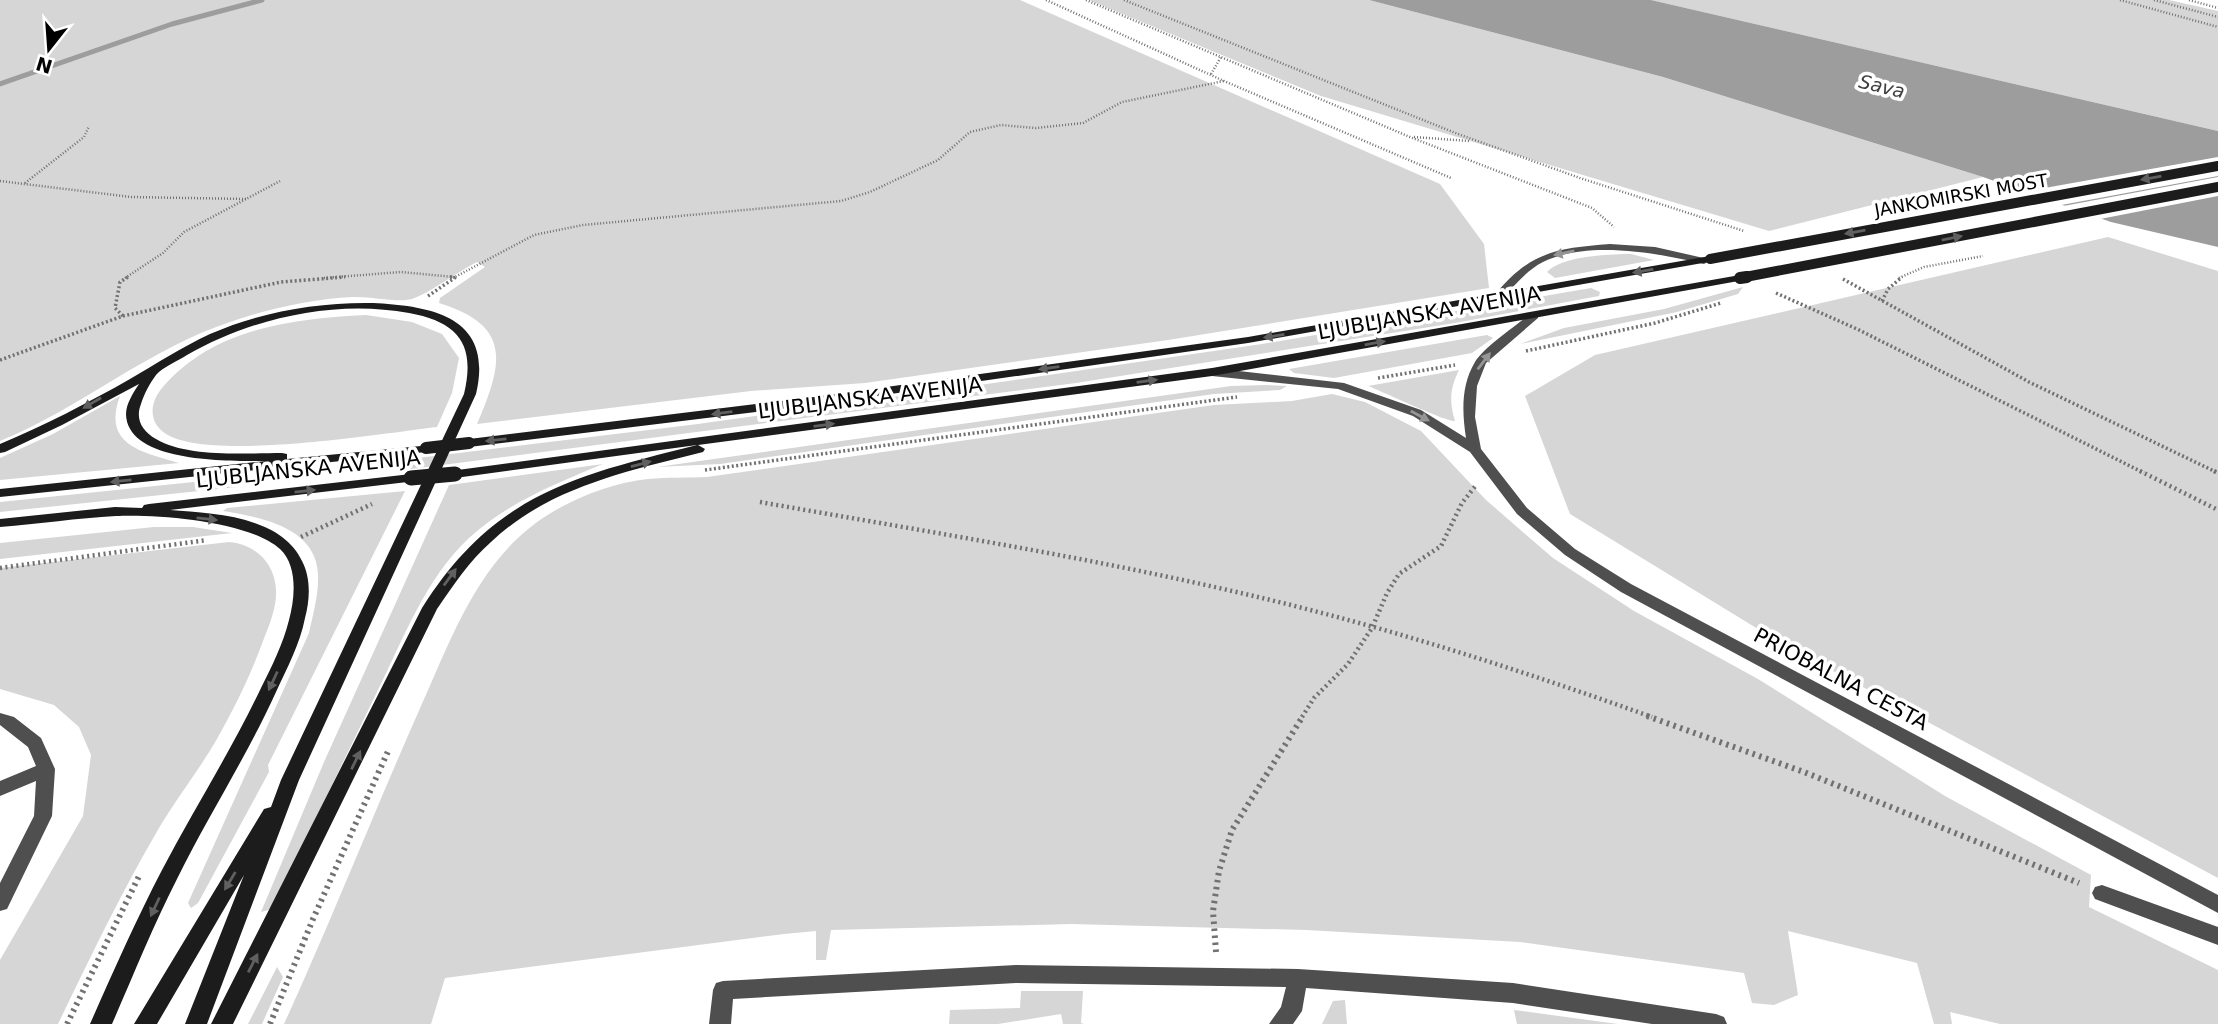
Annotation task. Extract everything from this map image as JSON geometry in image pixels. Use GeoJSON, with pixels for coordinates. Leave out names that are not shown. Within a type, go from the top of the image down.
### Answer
{"type":"FeatureCollection","features":[{"type":"Feature","properties":{"kind":"main road","name":"JANKOMIRSKI MOST"},"geometry":{"type":"LineString","coordinates":[[1707,260],[2218,166]]}},
{"type":"Feature","properties":{"kind":"main road","name":"JANKOMIRSKI MOST"},"geometry":{"type":"LineString","coordinates":[[1740,278],[2218,187]]}},
{"type":"Feature","properties":{"kind":"main road","name":"LJUBLJANSKA AVENIJA"},"geometry":{"type":"LineString","coordinates":[[0,493],[335,459],[814,401],[1248,340],[1707,260]]}},
{"type":"Feature","properties":{"kind":"main road","name":"LJUBLJANSKA AVENIJA"},"geometry":{"type":"LineString","coordinates":[[0,523],[455,474],[1212,372],[1740,278]]}},
{"type":"Feature","properties":{"kind":"main road"},"geometry":{"type":"LineString","coordinates":[[0,449],[50,427],[194,346],[229,331],[283,315],[321,308],[373,306],[422,312],[455,325],[464,332],[473,346],[476,355],[475,374],[462,414],[290,780],[196,1024]]}},
{"type":"Feature","properties":{"kind":"main road"},"geometry":{"type":"LineString","coordinates":[[153,371],[135,402],[132,416],[139,432],[156,444],[169,449],[205,454],[335,459]]}},
{"type":"Feature","properties":{"kind":"main road"},"geometry":{"type":"LineString","coordinates":[[222,1024],[344,786],[420,626],[469,553],[499,525],[565,488],[611,472],[757,434]]}},
{"type":"Feature","properties":{"kind":"main road"},"geometry":{"type":"LineString","coordinates":[[101,1024],[178,858],[246,738],[290,643],[300,607],[301,578],[298,564],[283,545],[247,526],[213,520],[115,511]]}},
{"type":"Feature","properties":{"kind":"main road"},"geometry":{"type":"LineString","coordinates":[[145,1024],[290,780]]}},
{"type":"Feature","properties":{"kind":"street"},"geometry":{"type":"LineString","coordinates":[[1499,296],[1517,275],[1535,262],[1571,251],[1613,245],[1639,246],[1707,260]]}},
{"type":"Feature","properties":{"kind":"street","name":"PRIOBALNA CESTA"},"geometry":{"type":"LineString","coordinates":[[1534,316],[1481,361],[1471,386],[1469,416],[1475,449],[1522,511],[1570,552],[1626,588],[2218,905]]}},
{"type":"Feature","properties":{"kind":"street","name":"PRIOBALNA CESTA"},"geometry":{"type":"LineString","coordinates":[[1212,372],[1340,386],[1417,413],[1475,449]]}},
{"type":"Feature","properties":{"kind":"street"},"geometry":{"type":"LineString","coordinates":[[0,719],[8,721],[35,743],[46,769],[43,816],[0,903]]}},
{"type":"Feature","properties":{"kind":"street"},"geometry":{"type":"LineString","coordinates":[[0,789],[46,769]]}},
{"type":"Feature","properties":{"kind":"street"},"geometry":{"type":"LineString","coordinates":[[2102,893],[2218,936]]}},
{"type":"Feature","properties":{"kind":"street"},"geometry":{"type":"LineString","coordinates":[[720,1024],[723,990],[1016,974],[1298,978],[1513,993],[1716,1024]]}},
{"type":"Feature","properties":{"kind":"street"},"geometry":{"type":"LineString","coordinates":[[1280,1024],[1291,1011],[1298,978]]}},
{"type":"Feature","properties":{"kind":"path"},"geometry":{"type":"LineString","coordinates":[[1046,0],[1224,81],[1451,178]]}},
{"type":"Feature","properties":{"kind":"path"},"geometry":{"type":"LineString","coordinates":[[1086,0],[1410,137],[1592,208]]}},
{"type":"Feature","properties":{"kind":"path"},"geometry":{"type":"LineString","coordinates":[[1124,0],[1476,141],[1753,235]]}},
{"type":"Feature","properties":{"kind":"path"},"geometry":{"type":"LineString","coordinates":[[2120,0],[2218,27]]}},
{"type":"Feature","properties":{"kind":"path"},"geometry":{"type":"LineString","coordinates":[[2154,0],[2218,17]]}},
{"type":"Feature","properties":{"kind":"path"},"geometry":{"type":"LineString","coordinates":[[2189,0],[2218,8]]}},
{"type":"Feature","properties":{"kind":"path"},"geometry":{"type":"LineString","coordinates":[[1211,74],[1221,57]]}},
{"type":"Feature","properties":{"kind":"path"},"geometry":{"type":"LineString","coordinates":[[0,360],[123,316],[281,282],[401,272],[455,277],[534,235],[583,225],[841,201],[870,192],[938,160],[970,132],[1001,125],[1035,128],[1083,123],[1122,102],[1224,81]]}},
{"type":"Feature","properties":{"kind":"path"},"geometry":{"type":"LineString","coordinates":[[25,184],[84,137],[89,126]]}},
{"type":"Feature","properties":{"kind":"path"},"geometry":{"type":"LineString","coordinates":[[1410,137],[1476,141]]}},
{"type":"Feature","properties":{"kind":"path"},"geometry":{"type":"LineString","coordinates":[[0,181],[131,197],[246,200]]}},
{"type":"Feature","properties":{"kind":"path"},"geometry":{"type":"LineString","coordinates":[[123,316],[115,308],[120,282],[163,253],[184,232],[280,181]]}},
{"type":"Feature","properties":{"kind":"path"},"geometry":{"type":"LineString","coordinates":[[1882,301],[1886,287],[1906,273],[1983,256]]}},
{"type":"Feature","properties":{"kind":"path"},"geometry":{"type":"LineString","coordinates":[[1839,278],[2029,382],[2218,473]]}},
{"type":"Feature","properties":{"kind":"path"},"geometry":{"type":"LineString","coordinates":[[1779,294],[1857,329],[2218,510]]}},
{"type":"Feature","properties":{"kind":"path"},"geometry":{"type":"LineString","coordinates":[[1525,352],[1656,323],[1728,300]]}},
{"type":"Feature","properties":{"kind":"path"},"geometry":{"type":"LineString","coordinates":[[1368,380],[1462,364]]}},
{"type":"Feature","properties":{"kind":"path"},"geometry":{"type":"LineString","coordinates":[[701,470],[1242,396]]}},
{"type":"Feature","properties":{"kind":"path"},"geometry":{"type":"LineString","coordinates":[[1217,976],[1213,911],[1219,872],[1232,830],[1314,698],[1348,664],[1372,628],[1387,593],[1399,574],[1441,547],[1462,503],[1488,469]]}},
{"type":"Feature","properties":{"kind":"path"},"geometry":{"type":"LineString","coordinates":[[283,545],[383,498]]}},
{"type":"Feature","properties":{"kind":"path"},"geometry":{"type":"LineString","coordinates":[[760,502],[1065,557],[1233,591],[1372,628],[1581,692],[1804,772],[2102,893]]}},
{"type":"Feature","properties":{"kind":"path"},"geometry":{"type":"LineString","coordinates":[[0,568],[220,538]]}},
{"type":"Feature","properties":{"kind":"path"},"geometry":{"type":"LineString","coordinates":[[270,1024],[313,919],[395,736]]}},
{"type":"Feature","properties":{"kind":"path"},"geometry":{"type":"LineString","coordinates":[[67,1024],[144,866]]}},
{"type":"Feature","properties":{"kind":"shaded area"},"geometry":{"type":"Polygon","coordinates":[[[0,0],[1020,0],[1440,184],[1484,244],[1489,288],[1168,340],[865,383],[751,391],[477,424],[496,366],[491,336],[480,323],[463,312],[439,303],[440,298],[485,267],[477,262],[412,299],[338,298],[307,302],[233,321],[173,346],[59,412],[0,441],[0,0]]]}},
{"type":"Feature","properties":{"kind":"shaded area"},"geometry":{"type":"Polygon","coordinates":[[[1089,0],[1369,0],[1663,77],[1983,177],[1769,231],[1321,96],[1089,0]]]}},
{"type":"Feature","properties":{"kind":"shaded area"},"geometry":{"type":"Polygon","coordinates":[[[1651,0],[2169,0],[2218,11],[2218,131],[1651,0]]]}},
{"type":"Feature","properties":{"kind":"shaded area"},"geometry":{"type":"Polygon","coordinates":[[[2108,237],[2218,271],[2218,878],[1781,643],[1570,514],[1525,396],[1595,355],[2108,237]]]}},
{"type":"Feature","properties":{"kind":"shaded area"},"geometry":{"type":"Polygon","coordinates":[[[1631,254],[1654,260],[1555,278],[1547,272],[1574,259],[1631,254]]]}},
{"type":"Feature","properties":{"kind":"shaded area"},"geometry":{"type":"Polygon","coordinates":[[[1743,287],[1738,294],[1677,312],[1520,344],[1564,328],[1664,309],[1743,287]]]}},
{"type":"Feature","properties":{"kind":"shaded area"},"geometry":{"type":"Polygon","coordinates":[[[1591,288],[1600,292],[1599,296],[1455,323],[1076,383],[411,469],[407,465],[418,458],[698,424],[1262,344],[1591,288]]]}},
{"type":"Feature","properties":{"kind":"shaded area"},"geometry":{"type":"Polygon","coordinates":[[[366,315],[412,322],[442,334],[459,358],[452,393],[437,427],[337,440],[252,446],[182,441],[162,431],[155,421],[153,404],[162,388],[182,368],[205,352],[255,330],[310,320],[366,315]]]}},
{"type":"Feature","properties":{"kind":"shaded area"},"geometry":{"type":"Polygon","coordinates":[[[1487,335],[1493,338],[1472,353],[1334,378],[1294,373],[1289,369],[1487,335]]]}},
{"type":"Feature","properties":{"kind":"shaded area"},"geometry":{"type":"Polygon","coordinates":[[[1459,370],[1451,395],[1455,421],[1368,386],[1459,370]]]}},
{"type":"Feature","properties":{"kind":"shaded area"},"geometry":{"type":"Polygon","coordinates":[[[1231,386],[1287,386],[1280,390],[1214,394],[720,464],[657,467],[1231,386]]]}},
{"type":"Feature","properties":{"kind":"shaded area"},"geometry":{"type":"Polygon","coordinates":[[[1332,394],[1365,402],[1421,431],[1486,500],[1553,558],[1634,611],[1758,679],[1945,796],[2091,875],[2089,907],[2218,970],[2218,1024],[2000,1024],[1950,1012],[1952,1024],[1934,1024],[1917,963],[1788,931],[1798,995],[1774,1005],[1752,1003],[1744,973],[1520,942],[1306,930],[1071,924],[831,930],[826,960],[816,960],[816,931],[784,934],[445,978],[431,1024],[284,1024],[464,612],[477,589],[508,548],[527,530],[553,512],[584,496],[633,481],[707,477],[1214,405],[1292,401],[1332,394]]]}},
{"type":"Feature","properties":{"kind":"shaded area"},"geometry":{"type":"Polygon","coordinates":[[[120,396],[116,425],[120,435],[138,450],[179,463],[0,480],[0,458],[53,434],[120,396]]]}},
{"type":"Feature","properties":{"kind":"shaded area"},"geometry":{"type":"Polygon","coordinates":[[[603,464],[515,504],[469,538],[453,554],[427,591],[406,631],[275,903],[268,910],[261,912],[324,762],[449,485],[603,464]]]}},
{"type":"Feature","properties":{"kind":"shaded area"},"geometry":{"type":"Polygon","coordinates":[[[242,477],[246,479],[245,483],[237,487],[0,512],[0,502],[242,477]]]}},
{"type":"Feature","properties":{"kind":"shaded area"},"geometry":{"type":"Polygon","coordinates":[[[405,491],[268,765],[269,772],[198,903],[191,908],[188,903],[309,633],[318,589],[315,558],[308,545],[297,535],[269,521],[223,511],[227,508],[405,491]]]}},
{"type":"Feature","properties":{"kind":"shaded area"},"geometry":{"type":"Polygon","coordinates":[[[154,527],[193,527],[232,533],[0,559],[0,543],[154,527]]]}},
{"type":"Feature","properties":{"kind":"shaded area"},"geometry":{"type":"Polygon","coordinates":[[[229,542],[255,551],[268,563],[276,590],[270,623],[242,690],[211,750],[162,822],[142,858],[58,1024],[0,1024],[0,960],[83,816],[91,755],[79,727],[54,705],[0,689],[0,568],[229,542]]]}},
{"type":"Feature","properties":{"kind":"shaded area"},"geometry":{"type":"Polygon","coordinates":[[[277,967],[283,977],[262,1024],[248,1024],[277,967]]]}},
{"type":"Feature","properties":{"kind":"shaded area"},"geometry":{"type":"Polygon","coordinates":[[[1021,991],[1083,991],[1081,1023],[1084,1024],[1063,1024],[1061,1014],[998,1024],[949,1024],[950,1010],[1020,1008],[1021,991]]]}},
{"type":"Feature","properties":{"kind":"shaded area"},"geometry":{"type":"Polygon","coordinates":[[[1345,1000],[1347,1024],[1322,1024],[1333,1001],[1345,1000]]]}},
{"type":"Feature","properties":{"kind":"shaded area"},"geometry":{"type":"Polygon","coordinates":[[[1514,1010],[1618,1024],[1517,1024],[1514,1010]]]}},
{"type":"Feature","properties":{"kind":"water","name":"Sava"},"geometry":{"type":"Polygon","coordinates":[[[1369,0],[1651,0],[2218,131],[2218,247],[2111,222],[1983,177],[1663,77],[1369,0]]]}},
{"type":"Feature","properties":{"kind":"pier"},"geometry":{"type":"Polygon","coordinates":[[[2218,157],[2218,176],[2056,206],[2016,193],[2218,157]]]}},
{"type":"Feature","properties":{"kind":"pier"},"geometry":{"type":"Polygon","coordinates":[[[2218,177],[2218,196],[2095,220],[2058,207],[2218,177]]]}},
{"type":"Feature","properties":{"kind":"waterway"},"geometry":{"type":"LineString","coordinates":[[0,84],[172,24],[262,0]]}}]}
